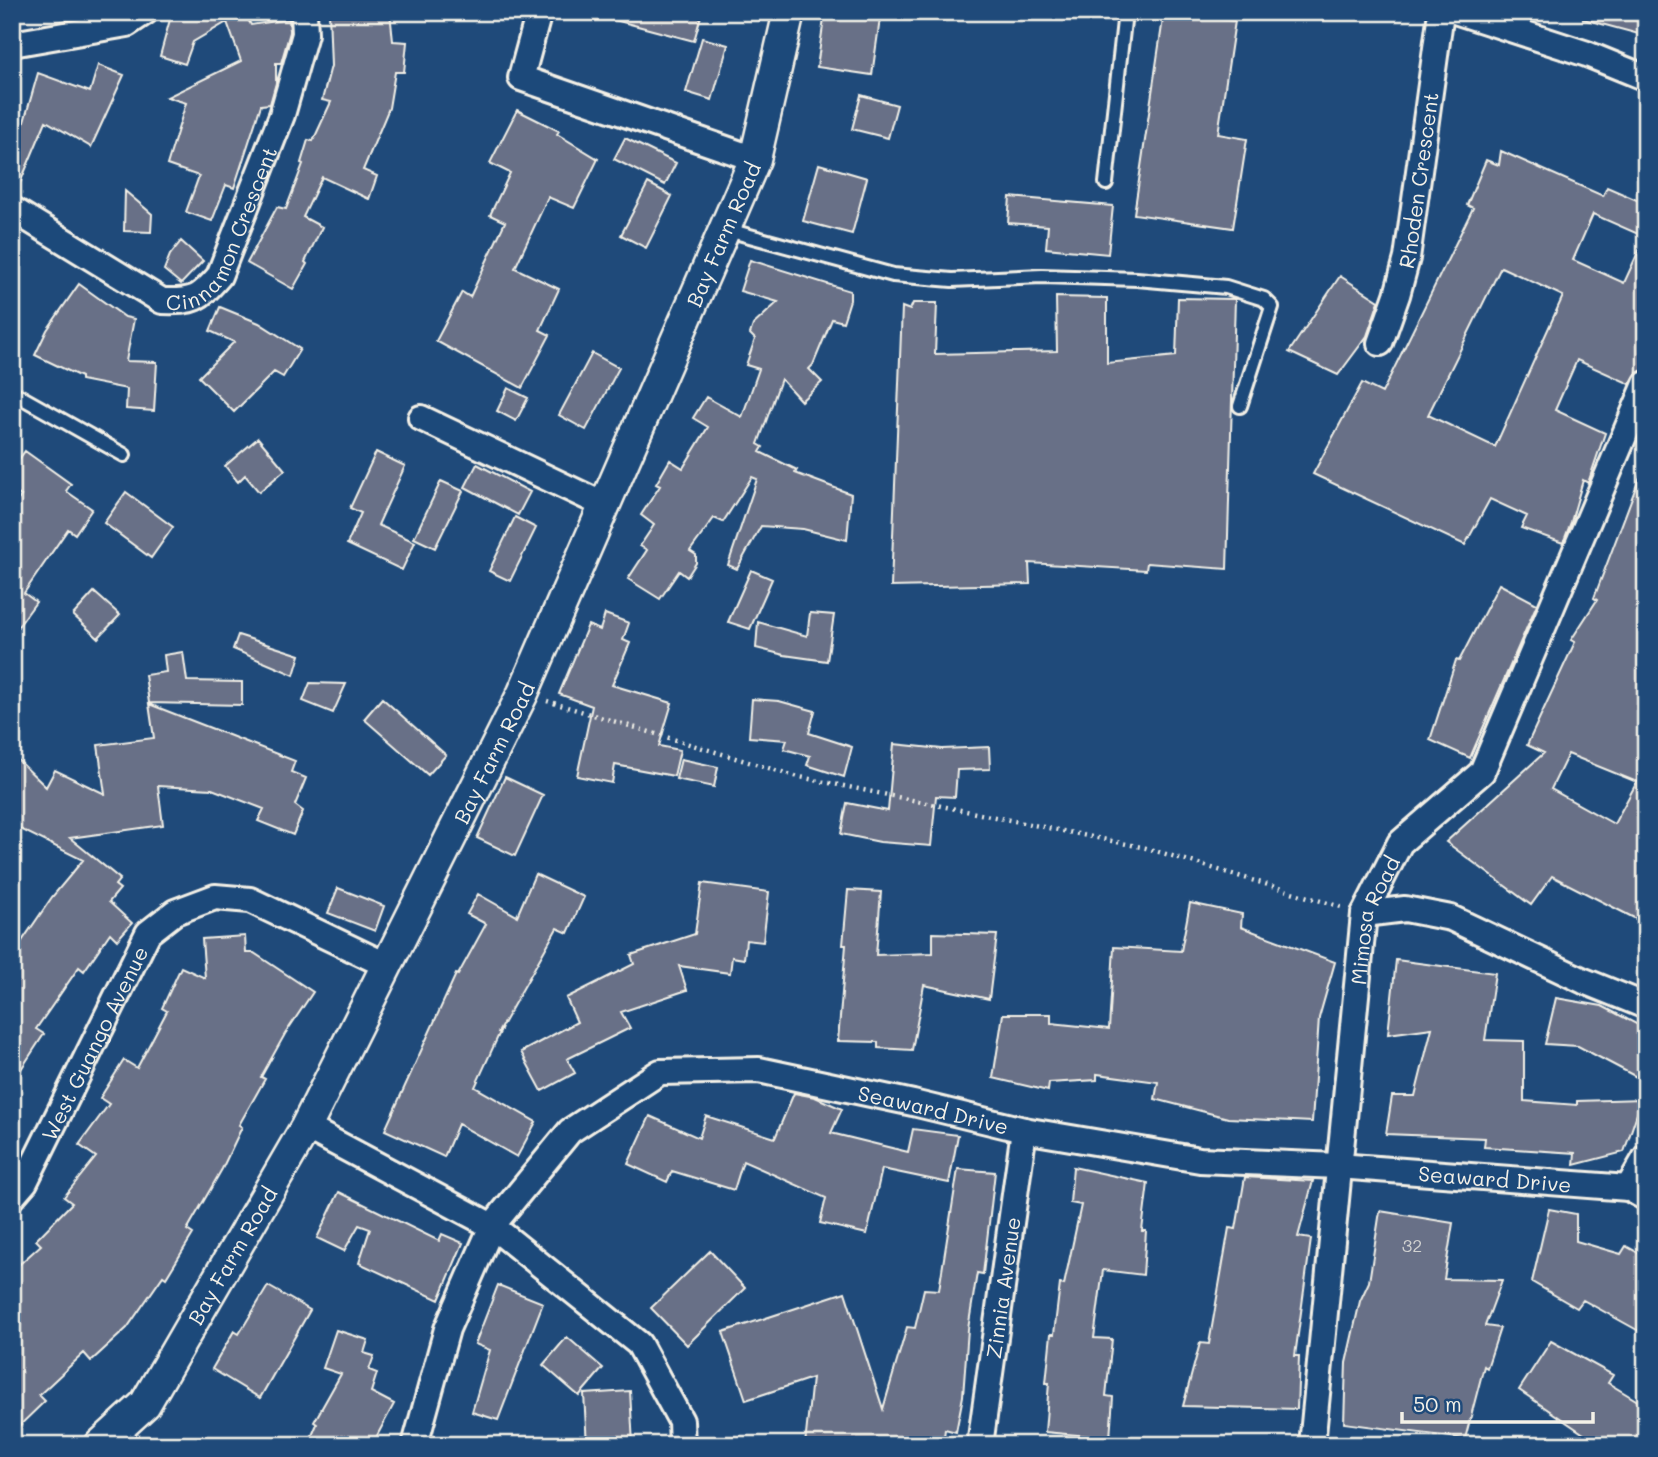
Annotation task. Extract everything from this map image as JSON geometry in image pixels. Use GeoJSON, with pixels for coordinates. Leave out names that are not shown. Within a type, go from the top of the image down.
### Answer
{"type":"FeatureCollection","features":[{"type":"Feature","properties":{"kind":"street"},"geometry":{"type":"LineString","coordinates":[[12,44],[127,24],[145,12]]}},
{"type":"Feature","properties":{"kind":"street","name":"Cinnamon Crescent"},"geometry":{"type":"LineString","coordinates":[[12,209],[162,301],[181,302],[202,296],[219,276],[282,114],[305,34],[304,12]]}},
{"type":"Feature","properties":{"kind":"street"},"geometry":{"type":"LineString","coordinates":[[539,12],[522,78],[755,159]]}},
{"type":"Feature","properties":{"kind":"street","name":"Bay Farm Road"},"geometry":{"type":"LineString","coordinates":[[100,1445],[145,1404],[306,1127],[523,693],[755,159],[789,12]]}},
{"type":"Feature","properties":{"kind":"street","name":"Rhoden Crescent"},"geometry":{"type":"LineString","coordinates":[[1380,343],[1397,295],[1406,258],[1441,12]]}},
{"type":"Feature","properties":{"kind":"street"},"geometry":{"type":"LineString","coordinates":[[1458,12],[1587,54],[1646,78]]}},
{"type":"Feature","properties":{"kind":"street","name":"Mimosa Road"},"geometry":{"type":"LineString","coordinates":[[1312,1445],[1364,914],[1400,843],[1482,772],[1646,384]]}},
{"type":"Feature","properties":{"kind":"street"},"geometry":{"type":"LineString","coordinates":[[421,418],[604,505]]}},
{"type":"Feature","properties":{"kind":"street","name":"West Guango Avenue"},"geometry":{"type":"LineString","coordinates":[[12,1197],[24,1182],[148,933],[176,912],[215,897],[250,901],[386,965]]}},
{"type":"Feature","properties":{"kind":"street"},"geometry":{"type":"LineString","coordinates":[[1364,914],[1405,909],[1451,918],[1584,981],[1646,1006]]}},
{"type":"Feature","properties":{"kind":"street","name":"Seaward Drive"},"geometry":{"type":"LineString","coordinates":[[415,1445],[447,1329],[492,1226],[570,1131],[660,1072],[759,1070],[1024,1130],[1200,1160],[1338,1166],[1637,1193]]}},
{"type":"Feature","properties":{"kind":"street"},"geometry":{"type":"LineString","coordinates":[[306,1127],[492,1226],[639,1344],[681,1422],[682,1445]]}},
{"type":"Feature","properties":{"kind":"street","name":"Zinnia Avenue"},"geometry":{"type":"LineString","coordinates":[[979,1445],[1024,1130]]}},
{"type":"Feature","properties":{"kind":"street"},"geometry":{"type":"LineString","coordinates":[[1637,1193],[1646,1157]]}},
{"type":"Feature","properties":{"kind":"lane"},"geometry":{"type":"LineString","coordinates":[[1106,183],[1125,12]]}},
{"type":"Feature","properties":{"kind":"lane"},"geometry":{"type":"LineString","coordinates":[[724,229],[893,275],[952,280],[1042,276],[1137,279],[1226,287],[1264,299],[1272,307],[1240,406]]}},
{"type":"Feature","properties":{"kind":"lane"},"geometry":{"type":"LineString","coordinates":[[12,392],[124,455]]}},
{"type":"Feature","properties":{"kind":"path"},"geometry":{"type":"LineString","coordinates":[[523,693],[795,776],[1146,848],[1364,914]]}},
{"type":"Feature","properties":{"kind":"building"},"geometry":{"type":"Polygon","coordinates":[[[172,12],[244,12],[251,25],[289,19],[290,32],[281,63],[276,63],[276,83],[270,104],[261,105],[234,188],[226,185],[212,221],[186,212],[199,176],[167,165],[186,103],[167,97],[241,61],[227,22],[193,42],[185,64],[160,56],[172,12]]]}},
{"type":"Feature","properties":{"kind":"building"},"geometry":{"type":"Polygon","coordinates":[[[329,12],[390,12],[393,41],[407,42],[404,72],[395,72],[389,108],[363,170],[377,176],[369,199],[322,177],[303,217],[322,227],[293,289],[247,263],[277,207],[286,209],[303,164],[301,163],[308,140],[313,141],[331,102],[322,100],[331,66],[329,12]]]}},
{"type":"Feature","properties":{"kind":"building"},"geometry":{"type":"Polygon","coordinates":[[[612,12],[702,12],[694,41],[611,19],[612,12]]]}},
{"type":"Feature","properties":{"kind":"building"},"geometry":{"type":"Polygon","coordinates":[[[825,12],[881,12],[872,75],[817,67],[825,12]]]}},
{"type":"Feature","properties":{"kind":"building"},"geometry":{"type":"Polygon","coordinates":[[[1164,12],[1235,21],[1218,134],[1247,139],[1233,228],[1134,214],[1164,12]]]}},
{"type":"Feature","properties":{"kind":"building"},"geometry":{"type":"Polygon","coordinates":[[[1584,12],[1646,12],[1646,36],[1583,19],[1584,12]]]}},
{"type":"Feature","properties":{"kind":"building"},"geometry":{"type":"Polygon","coordinates":[[[702,38],[728,45],[712,100],[686,92],[702,38]]]}},
{"type":"Feature","properties":{"kind":"building"},"geometry":{"type":"Polygon","coordinates":[[[98,65],[124,75],[91,147],[46,121],[15,195],[12,194],[12,125],[22,129],[38,73],[90,92],[98,65]]]}},
{"type":"Feature","properties":{"kind":"building"},"geometry":{"type":"Polygon","coordinates":[[[861,95],[897,105],[888,138],[852,129],[861,95]]]}},
{"type":"Feature","properties":{"kind":"building"},"geometry":{"type":"Polygon","coordinates":[[[517,110],[559,131],[557,134],[598,159],[574,208],[548,197],[515,268],[559,289],[540,330],[550,335],[522,388],[436,341],[462,292],[470,297],[505,222],[490,215],[510,173],[490,163],[517,110]]]}},
{"type":"Feature","properties":{"kind":"building"},"geometry":{"type":"Polygon","coordinates":[[[625,138],[676,163],[665,185],[614,159],[625,138]]]}},
{"type":"Feature","properties":{"kind":"building"},"geometry":{"type":"Polygon","coordinates":[[[1501,151],[1603,196],[1607,187],[1646,204],[1646,214],[1638,234],[1593,214],[1573,260],[1624,283],[1646,235],[1646,369],[1637,373],[1630,384],[1577,360],[1555,410],[1605,433],[1588,483],[1583,480],[1563,543],[1521,528],[1527,516],[1490,499],[1465,545],[1313,474],[1362,383],[1382,393],[1473,208],[1467,205],[1486,160],[1499,165],[1501,151]],[[1501,267],[1428,415],[1495,447],[1563,296],[1501,267]]]}},
{"type":"Feature","properties":{"kind":"building"},"geometry":{"type":"Polygon","coordinates":[[[819,164],[867,178],[852,234],[803,221],[819,164]]]}},
{"type":"Feature","properties":{"kind":"building"},"geometry":{"type":"Polygon","coordinates":[[[648,183],[672,196],[646,248],[621,235],[648,183]]]}},
{"type":"Feature","properties":{"kind":"building"},"geometry":{"type":"Polygon","coordinates":[[[125,191],[152,214],[151,232],[124,231],[125,191]]]}},
{"type":"Feature","properties":{"kind":"building"},"geometry":{"type":"Polygon","coordinates":[[[1010,197],[1113,206],[1108,254],[1046,248],[1048,226],[1008,223],[1010,197]]]}},
{"type":"Feature","properties":{"kind":"building"},"geometry":{"type":"Polygon","coordinates":[[[181,241],[203,261],[181,284],[164,270],[170,255],[181,241]]]}},
{"type":"Feature","properties":{"kind":"building"},"geometry":{"type":"Polygon","coordinates":[[[750,260],[850,291],[843,322],[832,319],[809,369],[822,382],[801,401],[781,379],[758,444],[763,447],[760,452],[797,470],[795,473],[851,494],[847,540],[803,529],[761,526],[737,569],[728,565],[757,479],[752,477],[723,522],[714,518],[690,551],[696,555],[696,563],[687,577],[679,571],[660,599],[628,579],[647,550],[640,546],[654,525],[641,515],[660,486],[656,484],[670,460],[683,468],[708,427],[693,418],[706,397],[742,417],[759,369],[746,365],[755,339],[750,334],[753,325],[778,302],[740,291],[750,260]]]}},
{"type":"Feature","properties":{"kind":"building"},"geometry":{"type":"Polygon","coordinates":[[[1340,276],[1379,301],[1367,336],[1338,375],[1289,352],[1340,276]]]}},
{"type":"Feature","properties":{"kind":"building"},"geometry":{"type":"Polygon","coordinates":[[[79,284],[125,317],[134,319],[126,361],[157,362],[154,411],[126,409],[127,389],[81,380],[81,377],[35,355],[47,330],[79,284]]]}},
{"type":"Feature","properties":{"kind":"building"},"geometry":{"type":"Polygon","coordinates":[[[1056,297],[1107,298],[1107,363],[1176,356],[1178,298],[1235,299],[1227,569],[1147,563],[1146,570],[1029,563],[1030,584],[891,587],[902,307],[910,310],[913,303],[937,303],[935,354],[1057,351],[1056,297]]]}},
{"type":"Feature","properties":{"kind":"building"},"geometry":{"type":"Polygon","coordinates":[[[220,307],[259,323],[300,349],[283,377],[274,372],[234,412],[199,377],[234,342],[210,331],[220,307]]]}},
{"type":"Feature","properties":{"kind":"building"},"geometry":{"type":"Polygon","coordinates":[[[592,353],[619,368],[586,430],[559,415],[592,353]]]}},
{"type":"Feature","properties":{"kind":"building"},"geometry":{"type":"Polygon","coordinates":[[[508,388],[528,398],[516,421],[497,411],[508,388]]]}},
{"type":"Feature","properties":{"kind":"building"},"geometry":{"type":"Polygon","coordinates":[[[258,438],[285,470],[259,492],[245,475],[238,482],[225,466],[258,438]]]}},
{"type":"Feature","properties":{"kind":"building"},"geometry":{"type":"Polygon","coordinates":[[[25,451],[71,484],[66,491],[92,509],[75,534],[68,529],[24,593],[36,602],[12,635],[12,509],[21,496],[12,490],[12,469],[25,451]]]}},
{"type":"Feature","properties":{"kind":"building"},"geometry":{"type":"Polygon","coordinates":[[[376,452],[405,466],[378,525],[415,542],[402,570],[347,544],[361,513],[350,508],[376,452]]]}},
{"type":"Feature","properties":{"kind":"building"},"geometry":{"type":"Polygon","coordinates":[[[1646,463],[1646,924],[1552,876],[1531,905],[1446,842],[1544,753],[1527,745],[1575,642],[1571,640],[1597,600],[1594,598],[1646,463]],[[1568,754],[1551,789],[1614,824],[1637,782],[1568,754]]]}},
{"type":"Feature","properties":{"kind":"building"},"geometry":{"type":"Polygon","coordinates":[[[477,464],[530,492],[518,515],[465,487],[477,464]]]}},
{"type":"Feature","properties":{"kind":"building"},"geometry":{"type":"Polygon","coordinates":[[[441,481],[463,491],[435,548],[414,538],[441,481]]]}},
{"type":"Feature","properties":{"kind":"building"},"geometry":{"type":"Polygon","coordinates":[[[126,492],[173,527],[151,558],[104,523],[126,492]]]}},
{"type":"Feature","properties":{"kind":"building"},"geometry":{"type":"Polygon","coordinates":[[[515,517],[536,528],[510,581],[489,571],[515,517]]]}},
{"type":"Feature","properties":{"kind":"building"},"geometry":{"type":"Polygon","coordinates":[[[751,570],[772,579],[750,629],[728,622],[751,570]]]}},
{"type":"Feature","properties":{"kind":"building"},"geometry":{"type":"Polygon","coordinates":[[[1499,584],[1537,604],[1470,758],[1430,740],[1456,660],[1459,661],[1499,584]]]}},
{"type":"Feature","properties":{"kind":"building"},"geometry":{"type":"Polygon","coordinates":[[[94,592],[120,615],[98,638],[73,615],[94,592]]]}},
{"type":"Feature","properties":{"kind":"building"},"geometry":{"type":"Polygon","coordinates":[[[810,613],[834,615],[827,661],[756,648],[758,622],[807,636],[810,613]]]}},
{"type":"Feature","properties":{"kind":"building"},"geometry":{"type":"Polygon","coordinates":[[[605,614],[629,623],[623,640],[630,643],[612,685],[672,703],[659,746],[680,750],[674,776],[615,765],[612,783],[577,776],[592,706],[559,694],[588,625],[600,630],[605,614]]]}},
{"type":"Feature","properties":{"kind":"building"},"geometry":{"type":"Polygon","coordinates":[[[238,635],[300,655],[294,675],[233,649],[238,635]]]}},
{"type":"Feature","properties":{"kind":"building"},"geometry":{"type":"Polygon","coordinates":[[[183,652],[187,681],[242,682],[242,705],[149,703],[145,675],[166,672],[164,655],[183,652]]]}},
{"type":"Feature","properties":{"kind":"building"},"geometry":{"type":"Polygon","coordinates":[[[310,683],[346,684],[333,713],[303,701],[310,683]]]}},
{"type":"Feature","properties":{"kind":"building"},"geometry":{"type":"Polygon","coordinates":[[[382,698],[446,755],[428,775],[364,719],[382,698]]]}},
{"type":"Feature","properties":{"kind":"building"},"geometry":{"type":"Polygon","coordinates":[[[752,699],[779,701],[815,711],[809,733],[852,747],[844,777],[807,765],[810,756],[784,749],[787,740],[749,737],[752,699]]]}},
{"type":"Feature","properties":{"kind":"building"},"geometry":{"type":"Polygon","coordinates":[[[149,704],[295,761],[291,772],[306,778],[295,805],[303,811],[293,835],[258,821],[264,809],[212,789],[158,786],[163,825],[70,838],[120,879],[115,885],[120,889],[109,902],[132,923],[117,940],[110,933],[84,971],[79,967],[36,1029],[44,1034],[12,1083],[12,934],[22,941],[52,897],[83,860],[12,825],[12,754],[46,787],[55,770],[105,794],[98,745],[154,738],[149,704]]]}},
{"type":"Feature","properties":{"kind":"building"},"geometry":{"type":"Polygon","coordinates":[[[894,744],[942,749],[989,747],[990,769],[957,770],[955,797],[936,796],[931,846],[880,842],[841,834],[847,803],[888,811],[894,744]]]}},
{"type":"Feature","properties":{"kind":"building"},"geometry":{"type":"Polygon","coordinates":[[[681,759],[718,767],[714,787],[676,779],[681,759]]]}},
{"type":"Feature","properties":{"kind":"building"},"geometry":{"type":"Polygon","coordinates":[[[505,777],[543,795],[515,856],[477,838],[505,777]]]}},
{"type":"Feature","properties":{"kind":"building"},"geometry":{"type":"Polygon","coordinates":[[[535,874],[584,897],[568,933],[557,928],[499,1031],[501,1030],[475,1087],[536,1122],[517,1157],[458,1124],[444,1157],[385,1130],[456,974],[458,975],[486,924],[467,914],[478,894],[517,916],[535,874]]]}},
{"type":"Feature","properties":{"kind":"building"},"geometry":{"type":"Polygon","coordinates":[[[702,883],[769,892],[763,942],[746,940],[744,959],[732,957],[730,973],[679,966],[687,990],[621,1012],[630,1028],[567,1059],[575,1073],[542,1091],[521,1052],[577,1022],[566,998],[634,964],[631,955],[695,934],[702,883]]]}},
{"type":"Feature","properties":{"kind":"building"},"geometry":{"type":"Polygon","coordinates":[[[338,888],[384,906],[375,931],[328,913],[338,888]]]}},
{"type":"Feature","properties":{"kind":"building"},"geometry":{"type":"Polygon","coordinates":[[[848,890],[881,892],[876,955],[933,953],[933,933],[997,935],[989,999],[924,985],[912,1050],[878,1048],[878,1042],[838,1041],[848,890]]]}},
{"type":"Feature","properties":{"kind":"building"},"geometry":{"type":"Polygon","coordinates":[[[1190,903],[1242,914],[1241,927],[1335,962],[1319,1018],[1312,1122],[1228,1118],[1155,1099],[1158,1082],[1097,1074],[1097,1080],[1049,1083],[1048,1091],[993,1078],[1003,1014],[1051,1014],[1051,1023],[1109,1029],[1114,947],[1181,951],[1190,903]]]}},
{"type":"Feature","properties":{"kind":"building"},"geometry":{"type":"Polygon","coordinates":[[[245,936],[246,953],[254,953],[313,992],[261,1077],[265,1079],[239,1125],[242,1127],[222,1169],[187,1230],[193,1234],[166,1278],[163,1276],[127,1328],[91,1361],[84,1353],[39,1395],[45,1401],[12,1433],[12,1271],[41,1245],[36,1240],[72,1203],[64,1197],[96,1157],[79,1145],[109,1104],[100,1098],[124,1060],[137,1068],[167,1011],[162,1008],[181,967],[205,978],[202,939],[245,936]]]}},
{"type":"Feature","properties":{"kind":"building"},"geometry":{"type":"Polygon","coordinates":[[[1396,960],[1495,973],[1485,1040],[1524,1041],[1524,1101],[1577,1105],[1577,1101],[1642,1099],[1624,1152],[1574,1165],[1575,1153],[1484,1147],[1485,1138],[1386,1134],[1392,1096],[1415,1096],[1432,1028],[1388,1034],[1396,960]]]}},
{"type":"Feature","properties":{"kind":"building"},"geometry":{"type":"Polygon","coordinates":[[[1556,998],[1602,1006],[1646,1029],[1646,1082],[1578,1046],[1545,1044],[1556,998]]]}},
{"type":"Feature","properties":{"kind":"building"},"geometry":{"type":"Polygon","coordinates":[[[794,1093],[815,1097],[842,1109],[831,1133],[908,1152],[913,1129],[958,1135],[949,1183],[882,1169],[867,1234],[820,1223],[826,1198],[743,1161],[734,1190],[672,1171],[667,1182],[628,1164],[650,1116],[699,1138],[706,1116],[775,1138],[794,1093]]]}},
{"type":"Feature","properties":{"kind":"building"},"geometry":{"type":"Polygon","coordinates":[[[1073,1167],[1148,1183],[1142,1231],[1146,1231],[1143,1275],[1103,1270],[1094,1338],[1112,1339],[1106,1396],[1113,1397],[1110,1438],[1045,1432],[1051,1334],[1054,1334],[1060,1284],[1064,1285],[1081,1205],[1070,1203],[1073,1167]]]}},
{"type":"Feature","properties":{"kind":"building"},"geometry":{"type":"Polygon","coordinates":[[[958,1169],[995,1172],[983,1274],[977,1273],[968,1329],[963,1396],[956,1432],[945,1429],[943,1445],[805,1445],[812,1378],[746,1400],[723,1332],[845,1292],[883,1409],[907,1327],[915,1328],[924,1289],[939,1290],[958,1169]]]}},
{"type":"Feature","properties":{"kind":"building"},"geometry":{"type":"Polygon","coordinates":[[[1245,1177],[1313,1181],[1298,1237],[1311,1239],[1295,1356],[1299,1356],[1297,1409],[1183,1406],[1200,1343],[1209,1344],[1229,1228],[1236,1229],[1245,1177]]]}},
{"type":"Feature","properties":{"kind":"building"},"geometry":{"type":"Polygon","coordinates":[[[339,1192],[439,1241],[442,1234],[463,1243],[439,1300],[359,1263],[370,1229],[359,1225],[344,1251],[317,1238],[339,1192]]]}},
{"type":"Feature","properties":{"kind":"building"},"geometry":{"type":"Polygon","coordinates":[[[1549,1209],[1576,1214],[1576,1241],[1621,1254],[1626,1246],[1646,1257],[1646,1319],[1639,1331],[1583,1300],[1577,1308],[1532,1282],[1549,1209]]]}},
{"type":"Feature","properties":{"kind":"building"},"geometry":{"type":"Polygon","coordinates":[[[1380,1211],[1453,1223],[1444,1279],[1502,1280],[1485,1326],[1500,1328],[1487,1368],[1484,1366],[1465,1439],[1344,1423],[1346,1363],[1360,1301],[1369,1282],[1380,1211]]]}},
{"type":"Feature","properties":{"kind":"building"},"geometry":{"type":"Polygon","coordinates":[[[710,1251],[745,1288],[687,1345],[651,1308],[710,1251]]]}},
{"type":"Feature","properties":{"kind":"building"},"geometry":{"type":"Polygon","coordinates":[[[498,1285],[543,1303],[498,1420],[472,1412],[490,1350],[475,1344],[498,1285]]]}},
{"type":"Feature","properties":{"kind":"building"},"geometry":{"type":"Polygon","coordinates":[[[268,1286],[310,1310],[260,1398],[212,1369],[234,1331],[239,1334],[268,1286]]]}},
{"type":"Feature","properties":{"kind":"building"},"geometry":{"type":"Polygon","coordinates":[[[336,1330],[368,1340],[364,1353],[374,1356],[369,1370],[377,1373],[371,1392],[394,1404],[372,1445],[308,1445],[317,1424],[314,1422],[341,1374],[323,1368],[336,1330]]]}},
{"type":"Feature","properties":{"kind":"building"},"geometry":{"type":"Polygon","coordinates":[[[567,1337],[603,1368],[579,1396],[543,1365],[567,1337]]]}},
{"type":"Feature","properties":{"kind":"building"},"geometry":{"type":"Polygon","coordinates":[[[1551,1341],[1613,1375],[1608,1383],[1646,1406],[1646,1445],[1600,1445],[1519,1390],[1551,1341]]]}},
{"type":"Feature","properties":{"kind":"building"},"geometry":{"type":"Polygon","coordinates":[[[630,1391],[633,1445],[587,1445],[584,1394],[630,1391]]]}}]}
